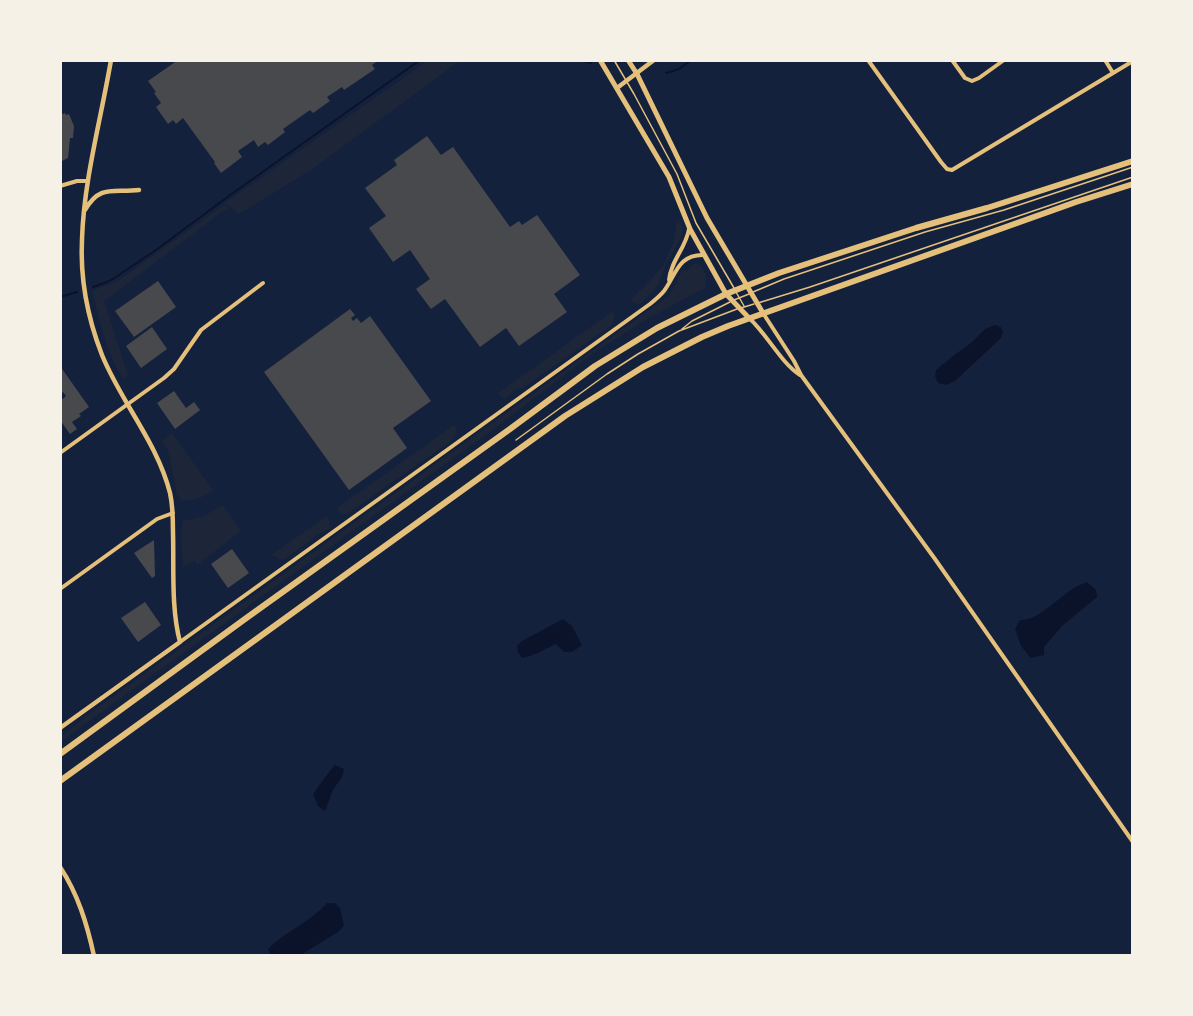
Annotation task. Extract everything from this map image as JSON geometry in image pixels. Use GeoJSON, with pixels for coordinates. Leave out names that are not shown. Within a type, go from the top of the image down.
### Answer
{"type":"FeatureCollection","features":[{"type":"Feature","properties":{"kind":"main road"},"geometry":{"type":"LineString","coordinates":[[600,60],[669,177],[690,229],[726,294],[742,308],[749,318]]}},
{"type":"Feature","properties":{"kind":"main road"},"geometry":{"type":"LineString","coordinates":[[628,60],[708,218],[763,313]]}},
{"type":"Feature","properties":{"kind":"main road"},"geometry":{"type":"LineString","coordinates":[[60,754],[595,366],[657,328],[726,294],[779,273],[1133,161]]}},
{"type":"Feature","properties":{"kind":"main road"},"geometry":{"type":"LineString","coordinates":[[60,781],[565,416],[651,362],[702,337],[749,318],[1133,184]]}},
{"type":"Feature","properties":{"kind":"street"},"geometry":{"type":"LineString","coordinates":[[111,60],[84,213],[81,249],[84,286],[91,321],[108,369],[159,461],[171,496],[176,620],[180,642]]}},
{"type":"Feature","properties":{"kind":"street"},"geometry":{"type":"LineString","coordinates":[[617,88],[654,60]]}},
{"type":"Feature","properties":{"kind":"street"},"geometry":{"type":"LineString","coordinates":[[868,60],[940,162],[947,169],[952,170],[1133,62]]}},
{"type":"Feature","properties":{"kind":"street"},"geometry":{"type":"LineString","coordinates":[[952,60],[965,78],[972,81],[1004,60]]}},
{"type":"Feature","properties":{"kind":"street"},"geometry":{"type":"LineString","coordinates":[[1105,60],[1113,73]]}},
{"type":"Feature","properties":{"kind":"street"},"geometry":{"type":"LineString","coordinates":[[60,186],[88,180]]}},
{"type":"Feature","properties":{"kind":"street"},"geometry":{"type":"LineString","coordinates":[[84,213],[92,199],[101,193],[139,190]]}},
{"type":"Feature","properties":{"kind":"street"},"geometry":{"type":"LineString","coordinates":[[669,281],[671,268],[690,229]]}},
{"type":"Feature","properties":{"kind":"street"},"geometry":{"type":"LineString","coordinates":[[60,728],[642,310],[658,298],[686,259],[704,255]]}},
{"type":"Feature","properties":{"kind":"street"},"geometry":{"type":"LineString","coordinates":[[60,453],[170,374],[201,330],[263,283]]}},
{"type":"Feature","properties":{"kind":"street"},"geometry":{"type":"LineString","coordinates":[[763,313],[801,375],[935,559],[1133,842]]}},
{"type":"Feature","properties":{"kind":"street"},"geometry":{"type":"LineString","coordinates":[[749,318],[792,370],[801,375]]}},
{"type":"Feature","properties":{"kind":"street"},"geometry":{"type":"LineString","coordinates":[[60,589],[157,519],[173,513]]}},
{"type":"Feature","properties":{"kind":"street"},"geometry":{"type":"LineString","coordinates":[[60,867],[83,913],[94,956]]}},
{"type":"Feature","properties":{"kind":"lane"},"geometry":{"type":"LineString","coordinates":[[614,60],[681,183],[696,223],[735,290],[742,308]]}},
{"type":"Feature","properties":{"kind":"lane"},"geometry":{"type":"LineString","coordinates":[[679,332],[692,321],[784,279],[1133,167]]}},
{"type":"Feature","properties":{"kind":"lane"},"geometry":{"type":"LineString","coordinates":[[516,440],[607,374],[679,332],[729,311],[810,287],[1133,177]]}},
{"type":"Feature","properties":{"kind":"shaded area"},"geometry":{"type":"Polygon","coordinates":[[[429,60],[461,60],[311,170],[239,214],[225,203],[429,60]]]}},
{"type":"Feature","properties":{"kind":"shaded area"},"geometry":{"type":"Polygon","coordinates":[[[224,205],[229,208],[104,301],[128,376],[123,378],[108,347],[92,291],[119,280],[224,205]]]}},
{"type":"Feature","properties":{"kind":"shaded area"},"geometry":{"type":"Polygon","coordinates":[[[677,220],[683,231],[659,283],[640,304],[634,303],[632,298],[663,266],[674,241],[677,220]]]}},
{"type":"Feature","properties":{"kind":"shaded area"},"geometry":{"type":"Polygon","coordinates":[[[695,263],[699,264],[704,272],[705,288],[649,318],[595,352],[494,429],[60,742],[60,737],[93,711],[670,295],[683,269],[686,271],[695,263]]]}},
{"type":"Feature","properties":{"kind":"shaded area"},"geometry":{"type":"Polygon","coordinates":[[[613,311],[614,320],[609,327],[523,388],[516,389],[505,399],[497,394],[613,311]]]}},
{"type":"Feature","properties":{"kind":"shaded area"},"geometry":{"type":"Polygon","coordinates":[[[995,325],[1001,327],[1003,332],[1001,338],[955,381],[946,385],[938,383],[935,376],[936,370],[985,329],[995,325]]]}},
{"type":"Feature","properties":{"kind":"shaded area"},"geometry":{"type":"Polygon","coordinates":[[[454,425],[457,433],[451,441],[347,514],[339,511],[337,508],[454,425]]]}},
{"type":"Feature","properties":{"kind":"shaded area"},"geometry":{"type":"Polygon","coordinates":[[[172,433],[213,490],[206,495],[193,500],[181,500],[177,495],[168,450],[162,441],[172,433]]]}},
{"type":"Feature","properties":{"kind":"shaded area"},"geometry":{"type":"Polygon","coordinates":[[[223,505],[241,531],[197,565],[195,561],[183,567],[181,537],[183,521],[204,516],[223,505]]]}},
{"type":"Feature","properties":{"kind":"shaded area"},"geometry":{"type":"Polygon","coordinates":[[[327,516],[329,529],[285,559],[270,556],[327,516]]]}},
{"type":"Feature","properties":{"kind":"shaded area"},"geometry":{"type":"Polygon","coordinates":[[[1087,582],[1096,590],[1097,597],[1063,625],[1044,647],[1044,655],[1031,658],[1021,646],[1015,629],[1020,620],[1034,617],[1068,592],[1087,582]]]}},
{"type":"Feature","properties":{"kind":"shaded area"},"geometry":{"type":"Polygon","coordinates":[[[563,619],[572,626],[582,645],[572,652],[564,652],[556,644],[522,658],[517,646],[522,641],[563,619]]]}},
{"type":"Feature","properties":{"kind":"shaded area"},"geometry":{"type":"Polygon","coordinates":[[[335,765],[344,769],[343,775],[333,790],[325,811],[318,806],[313,794],[335,765]]]}},
{"type":"Feature","properties":{"kind":"shaded area"},"geometry":{"type":"Polygon","coordinates":[[[327,903],[335,903],[340,908],[344,926],[338,932],[299,956],[271,956],[268,949],[327,903]]]}},
{"type":"Feature","properties":{"kind":"building"},"geometry":{"type":"Polygon","coordinates":[[[178,60],[379,60],[372,65],[375,69],[344,90],[342,87],[327,97],[330,101],[313,113],[310,110],[283,129],[285,132],[268,145],[265,142],[258,147],[254,140],[238,151],[242,157],[221,173],[183,118],[176,124],[173,120],[168,124],[156,107],[161,103],[148,81],[178,60]]]}},
{"type":"Feature","properties":{"kind":"building"},"geometry":{"type":"Polygon","coordinates":[[[69,114],[74,126],[73,138],[70,138],[68,158],[60,162],[60,115],[69,114]]]}},
{"type":"Feature","properties":{"kind":"building"},"geometry":{"type":"Polygon","coordinates":[[[427,136],[441,155],[453,147],[510,227],[519,221],[522,225],[537,215],[580,275],[554,294],[567,312],[519,346],[506,328],[480,347],[445,299],[431,309],[416,289],[430,279],[410,250],[393,262],[369,228],[386,216],[365,188],[397,165],[394,160],[427,136]]]}},
{"type":"Feature","properties":{"kind":"building"},"geometry":{"type":"Polygon","coordinates":[[[158,281],[176,307],[134,337],[115,311],[158,281]]]}},
{"type":"Feature","properties":{"kind":"building"},"geometry":{"type":"Polygon","coordinates":[[[350,309],[355,315],[351,318],[353,321],[357,318],[361,323],[370,316],[431,401],[393,428],[407,448],[349,490],[264,372],[350,309]]]}},
{"type":"Feature","properties":{"kind":"building"},"geometry":{"type":"Polygon","coordinates":[[[152,327],[167,349],[141,368],[126,346],[152,327]]]}},
{"type":"Feature","properties":{"kind":"building"},"geometry":{"type":"Polygon","coordinates":[[[60,366],[89,407],[72,422],[77,429],[70,434],[60,420],[60,401],[66,396],[63,392],[60,395],[60,366]]]}},
{"type":"Feature","properties":{"kind":"building"},"geometry":{"type":"Polygon","coordinates":[[[174,391],[186,408],[194,402],[200,410],[175,429],[157,403],[174,391]]]}},
{"type":"Feature","properties":{"kind":"building"},"geometry":{"type":"Polygon","coordinates":[[[154,540],[155,576],[152,578],[134,553],[154,540]]]}},
{"type":"Feature","properties":{"kind":"building"},"geometry":{"type":"Polygon","coordinates":[[[232,549],[249,573],[228,588],[211,564],[232,549]]]}},
{"type":"Feature","properties":{"kind":"building"},"geometry":{"type":"Polygon","coordinates":[[[145,602],[161,625],[138,642],[121,618],[145,602]]]}},
{"type":"Feature","properties":{"kind":"waterway"},"geometry":{"type":"LineString","coordinates":[[93,287],[116,277],[156,250],[420,60]]}},
{"type":"Feature","properties":{"kind":"waterway"},"geometry":{"type":"LineString","coordinates":[[579,60],[591,63]]}},
{"type":"Feature","properties":{"kind":"waterway"},"geometry":{"type":"LineString","coordinates":[[666,73],[679,69],[691,60]]}},
{"type":"Feature","properties":{"kind":"waterway"},"geometry":{"type":"LineString","coordinates":[[60,297],[77,292]]}}]}
